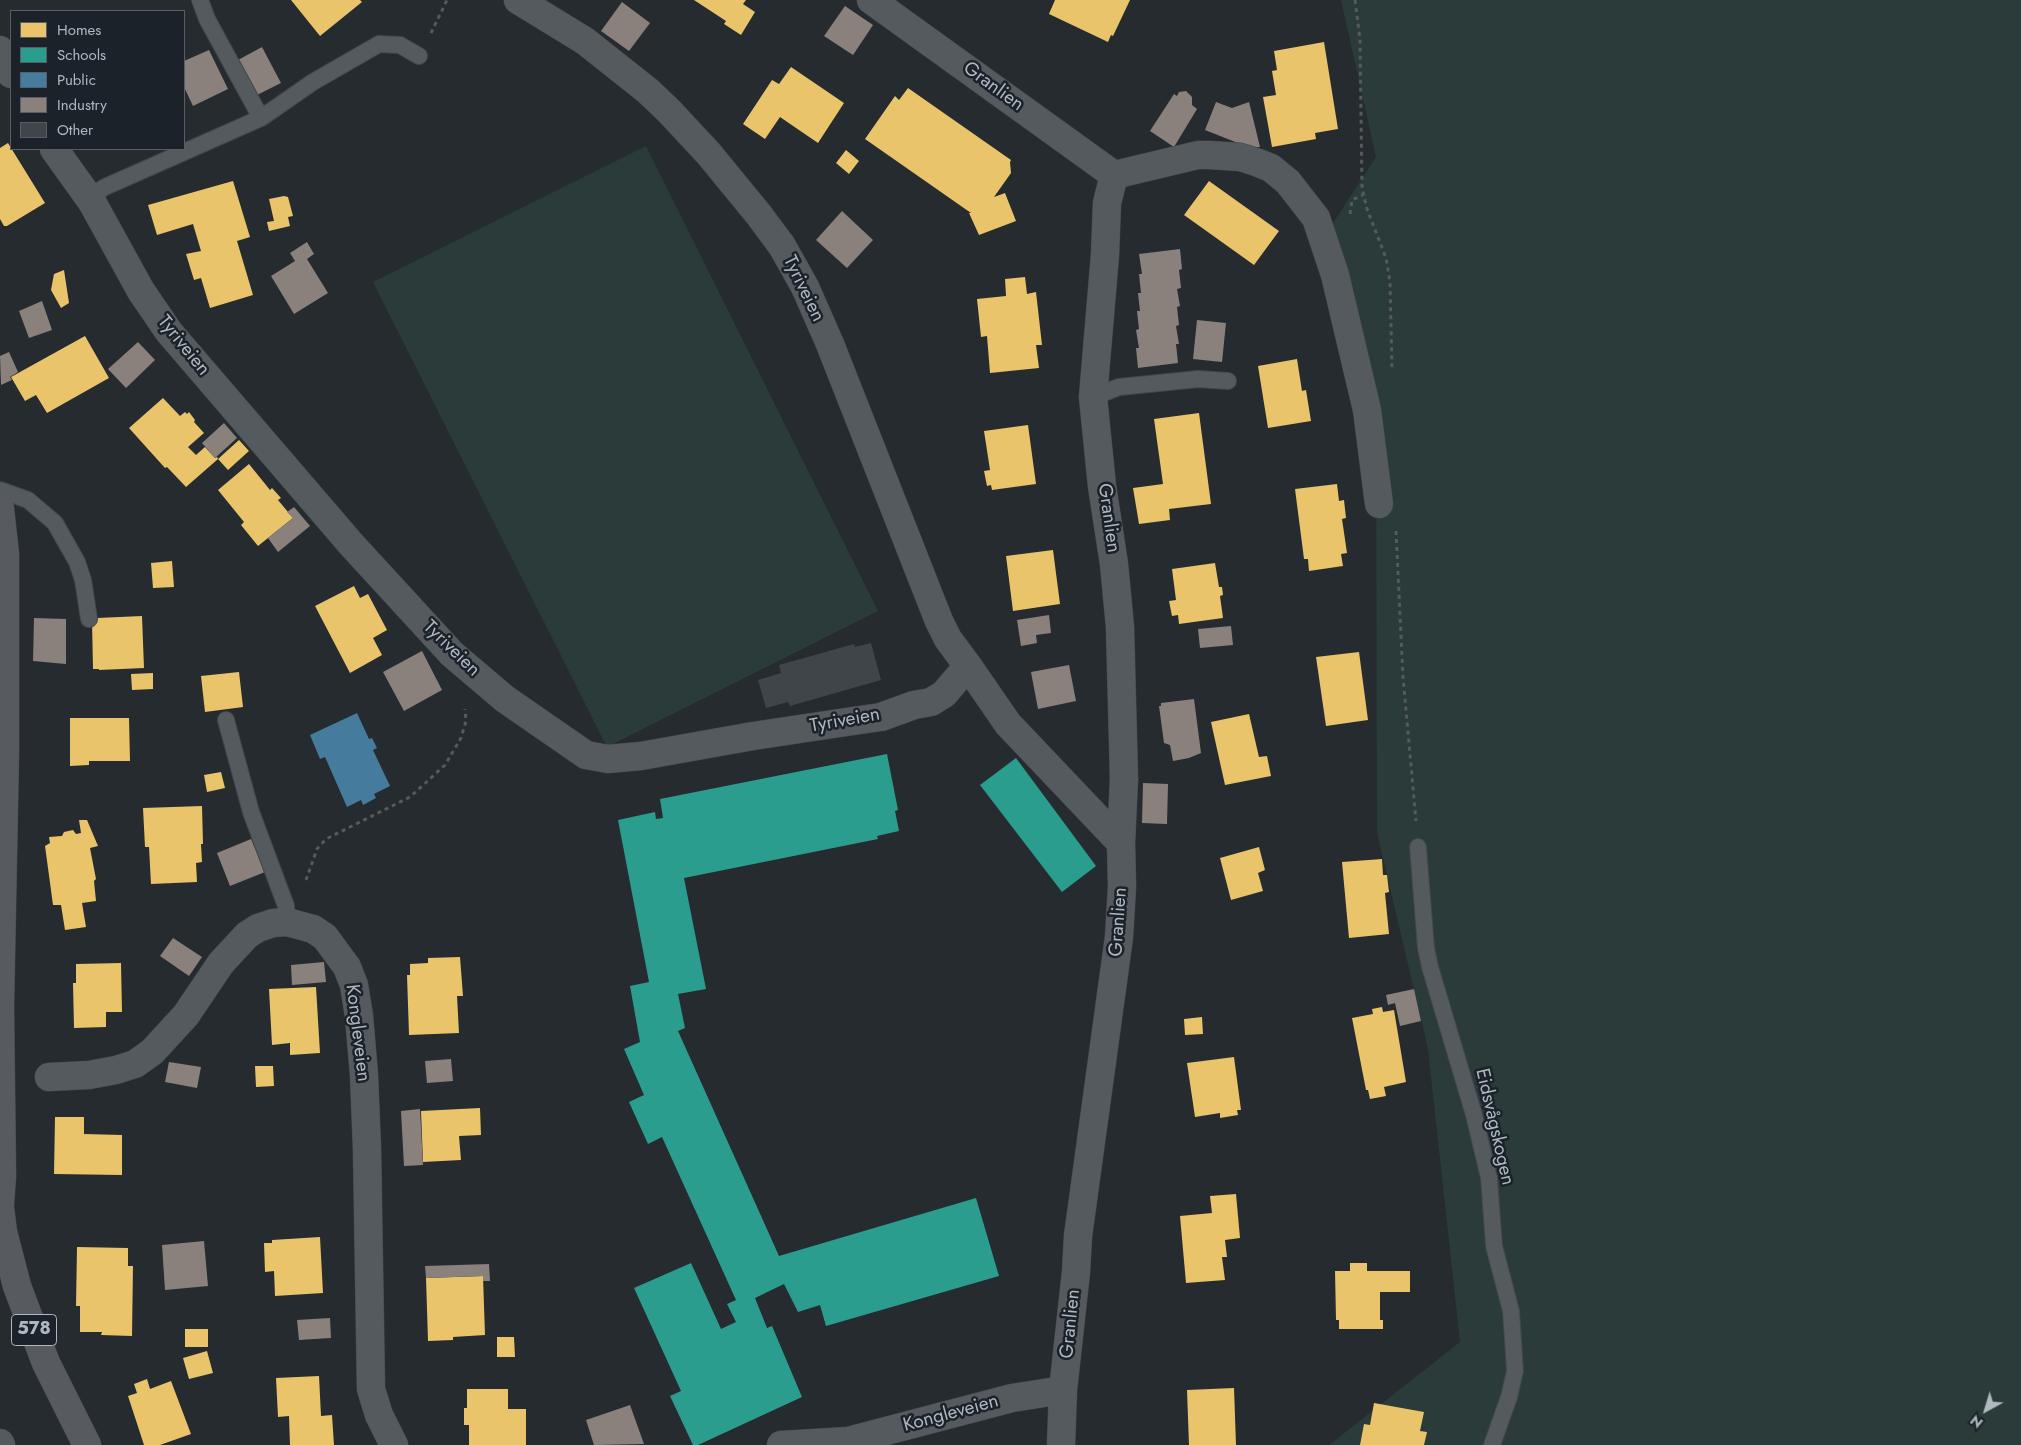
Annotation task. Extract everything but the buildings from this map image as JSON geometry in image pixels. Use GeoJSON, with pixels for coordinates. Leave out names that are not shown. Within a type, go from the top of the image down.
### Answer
{"type":"FeatureCollection","features":[{"type":"Feature","properties":{"kind":"main road","name":"578"},"geometry":{"type":"LineString","coordinates":[[0,509],[5,554],[5,751],[0,1006],[2,1176],[0,1206],[3,1232],[17,1286],[46,1363],[87,1445]]}},
{"type":"Feature","properties":{"kind":"street","name":"Tyriveien"},"geometry":{"type":"LineString","coordinates":[[518,0],[585,41],[669,111],[716,162],[782,246],[805,288],[830,344],[939,621],[948,639],[1008,724],[1122,843]]}},
{"type":"Feature","properties":{"kind":"street","name":"Granlien"},"geometry":{"type":"LineString","coordinates":[[871,0],[1114,175],[1107,203],[1094,397],[1102,486],[1114,564],[1120,627],[1124,779],[1122,887],[1119,937],[1079,1228],[1063,1390],[1061,1445]]}},
{"type":"Feature","properties":{"kind":"street"},"geometry":{"type":"LineString","coordinates":[[0,50],[10,72]]}},
{"type":"Feature","properties":{"kind":"street","name":"Tyriveien"},"geometry":{"type":"LineString","coordinates":[[55,150],[92,202],[141,291],[169,332],[351,544],[452,654],[506,699],[586,755],[608,759],[641,756],[753,736],[881,717],[914,705],[931,702],[944,694],[968,666]]}},
{"type":"Feature","properties":{"kind":"street"},"geometry":{"type":"LineString","coordinates":[[1114,175],[1198,155],[1209,155],[1240,157],[1256,162],[1271,168],[1288,182],[1316,218],[1335,276],[1367,410],[1379,504]]}},
{"type":"Feature","properties":{"kind":"street"},"geometry":{"type":"LineString","coordinates":[[49,1077],[88,1075],[135,1064],[152,1052],[172,1032],[186,1015],[221,963],[247,936],[265,925],[295,924]]}},
{"type":"Feature","properties":{"kind":"street","name":"Kongleveien"},"geometry":{"type":"LineString","coordinates":[[295,924],[313,929],[325,937],[347,967],[354,985],[364,1076],[371,1389],[379,1415],[394,1445]]}},
{"type":"Feature","properties":{"kind":"street","name":"Kongleveien"},"geometry":{"type":"LineString","coordinates":[[781,1445],[848,1441],[1012,1398],[1063,1390]]}},
{"type":"Feature","properties":{"kind":"lane"},"geometry":{"type":"LineString","coordinates":[[200,0],[207,19],[261,118]]}},
{"type":"Feature","properties":{"kind":"lane"},"geometry":{"type":"LineString","coordinates":[[92,202],[94,194],[105,187],[261,118],[313,82],[379,44],[400,45],[419,56]]}},
{"type":"Feature","properties":{"kind":"lane"},"geometry":{"type":"LineString","coordinates":[[1094,397],[1118,387],[1198,379],[1228,381]]}},
{"type":"Feature","properties":{"kind":"lane"},"geometry":{"type":"LineString","coordinates":[[0,490],[28,500],[55,522],[78,562],[89,619]]}},
{"type":"Feature","properties":{"kind":"lane"},"geometry":{"type":"LineString","coordinates":[[226,720],[250,812],[286,906],[295,924]]}},
{"type":"Feature","properties":{"kind":"lane","name":"Eidsvågskogen"},"geometry":{"type":"LineString","coordinates":[[1418,847],[1426,948],[1430,968],[1477,1124],[1489,1178],[1494,1246],[1511,1310],[1515,1371],[1509,1397],[1492,1445]]}},
{"type":"Feature","properties":{"kind":"path"},"geometry":{"type":"LineString","coordinates":[[419,56],[447,0]]}},
{"type":"Feature","properties":{"kind":"path"},"geometry":{"type":"LineString","coordinates":[[295,924],[309,866],[317,849],[326,839],[410,797],[444,765],[461,738],[466,721],[467,685],[472,671]]}},
{"type":"Feature","properties":{"kind":"shaded area"},"geometry":{"type":"Polygon","coordinates":[[[1341,0],[2021,0],[2021,1445],[1329,1445],[1460,1342],[1428,1049],[1377,833],[1376,434],[1365,342],[1313,254],[1376,157],[1341,0]]]}},
{"type":"Feature","properties":{"kind":"shaded area"},"geometry":{"type":"Polygon","coordinates":[[[646,146],[878,611],[607,747],[373,282],[646,146]]]}}]}
